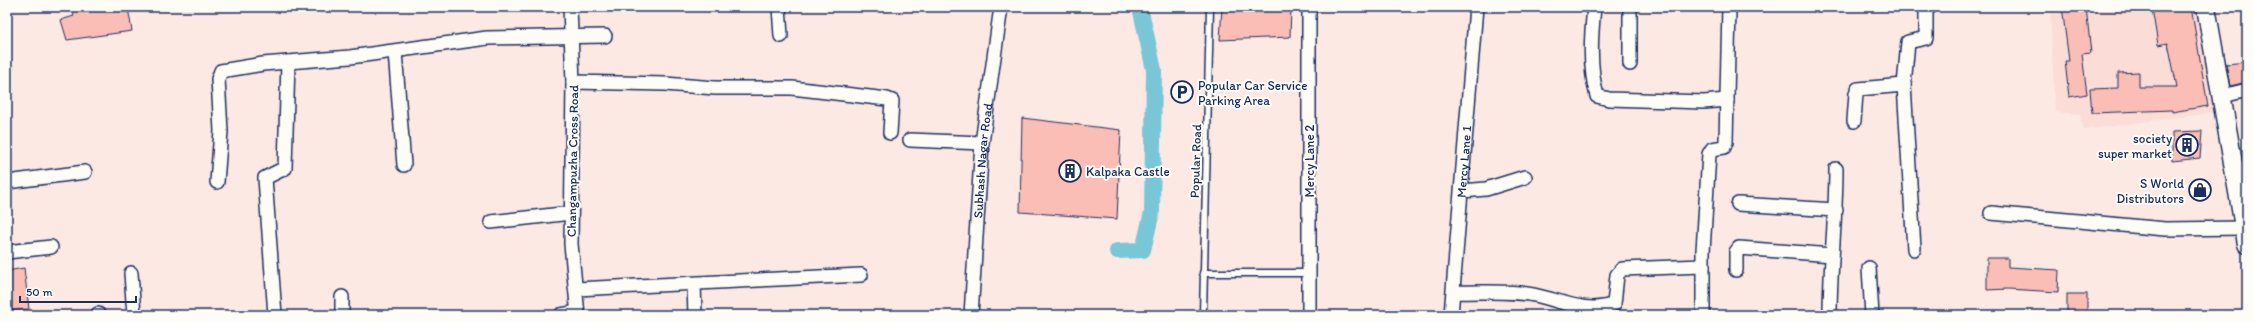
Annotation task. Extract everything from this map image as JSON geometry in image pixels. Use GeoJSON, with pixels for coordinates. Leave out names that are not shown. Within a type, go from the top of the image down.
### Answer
{"type":"FeatureCollection","features":[{"type":"Feature","properties":{"kind":"street","name":"Changampuzha Cross Road"},"geometry":{"type":"LineString","coordinates":[[570,7],[573,82],[571,244],[578,314]]}},
{"type":"Feature","properties":{"kind":"street"},"geometry":{"type":"LineString","coordinates":[[779,7],[781,36]]}},
{"type":"Feature","properties":{"kind":"street","name":"Subhash Nagar Road"},"geometry":{"type":"LineString","coordinates":[[971,315],[982,143],[1001,7]]}},
{"type":"Feature","properties":{"kind":"street","name":"Mercy Lane 2"},"geometry":{"type":"LineString","coordinates":[[1309,7],[1309,315]]}},
{"type":"Feature","properties":{"kind":"street","name":"Mercy Lane 1"},"geometry":{"type":"LineString","coordinates":[[1451,315],[1476,7]]}},
{"type":"Feature","properties":{"kind":"street"},"geometry":{"type":"LineString","coordinates":[[1594,7],[1591,56],[1597,96],[1609,99],[1704,102],[1727,100]]}},
{"type":"Feature","properties":{"kind":"street"},"geometry":{"type":"LineString","coordinates":[[1630,7],[1630,64]]}},
{"type":"Feature","properties":{"kind":"street"},"geometry":{"type":"LineString","coordinates":[[1703,315],[1703,266],[1709,154],[1712,149],[1724,147],[1727,100],[1729,7]]}},
{"type":"Feature","properties":{"kind":"street"},"geometry":{"type":"LineString","coordinates":[[1914,249],[1904,85],[1908,42],[1926,38],[1926,10],[1930,7]]}},
{"type":"Feature","properties":{"kind":"street"},"geometry":{"type":"LineString","coordinates":[[1991,213],[2245,236],[2223,96],[2206,7]]}},
{"type":"Feature","properties":{"kind":"street"},"geometry":{"type":"LineString","coordinates":[[217,182],[220,131],[218,79],[221,71],[288,62],[395,52],[487,38],[606,36]]}},
{"type":"Feature","properties":{"kind":"street"},"geometry":{"type":"LineString","coordinates":[[395,52],[404,165]]}},
{"type":"Feature","properties":{"kind":"street"},"geometry":{"type":"LineString","coordinates":[[275,315],[265,178],[285,168],[288,62]]}},
{"type":"Feature","properties":{"kind":"street"},"geometry":{"type":"LineString","coordinates":[[573,82],[665,84],[716,88],[792,88],[887,99],[892,101],[893,108],[890,133]]}},
{"type":"Feature","properties":{"kind":"street"},"geometry":{"type":"LineString","coordinates":[[1854,121],[1856,93],[1858,89],[1904,85]]}},
{"type":"Feature","properties":{"kind":"street"},"geometry":{"type":"LineString","coordinates":[[2223,96],[2247,90]]}},
{"type":"Feature","properties":{"kind":"street"},"geometry":{"type":"LineString","coordinates":[[910,140],[982,143]]}},
{"type":"Feature","properties":{"kind":"street"},"geometry":{"type":"LineString","coordinates":[[1830,315],[1832,255],[1836,210],[1836,169]]}},
{"type":"Feature","properties":{"kind":"street"},"geometry":{"type":"LineString","coordinates":[[7,182],[85,172]]}},
{"type":"Feature","properties":{"kind":"street"},"geometry":{"type":"LineString","coordinates":[[1462,191],[1486,189],[1525,178]]}},
{"type":"Feature","properties":{"kind":"street"},"geometry":{"type":"LineString","coordinates":[[1738,204],[1836,210]]}},
{"type":"Feature","properties":{"kind":"street"},"geometry":{"type":"LineString","coordinates":[[490,222],[571,213]]}},
{"type":"Feature","properties":{"kind":"street"},"geometry":{"type":"LineString","coordinates":[[7,252],[51,247]]}},
{"type":"Feature","properties":{"kind":"street"},"geometry":{"type":"LineString","coordinates":[[1736,270],[1736,252],[1739,248],[1832,255]]}},
{"type":"Feature","properties":{"kind":"street"},"geometry":{"type":"LineString","coordinates":[[1454,292],[1533,295],[1578,307],[1601,307],[1614,304],[1617,275],[1622,269],[1703,266]]}},
{"type":"Feature","properties":{"kind":"street"},"geometry":{"type":"LineString","coordinates":[[1869,268],[1872,315]]}},
{"type":"Feature","properties":{"kind":"street"},"geometry":{"type":"LineString","coordinates":[[131,273],[134,315]]}},
{"type":"Feature","properties":{"kind":"street"},"geometry":{"type":"LineString","coordinates":[[576,289],[861,275]]}},
{"type":"Feature","properties":{"kind":"street"},"geometry":{"type":"LineString","coordinates":[[694,284],[695,315]]}},
{"type":"Feature","properties":{"kind":"street"},"geometry":{"type":"LineString","coordinates":[[342,297],[342,315]]}},
{"type":"Feature","properties":{"kind":"street"},"geometry":{"type":"LineString","coordinates":[[561,315],[578,314]]}},
{"type":"Feature","properties":{"kind":"lane","name":"Popular Road"},"geometry":{"type":"LineString","coordinates":[[1203,315],[1210,7]]}},
{"type":"Feature","properties":{"kind":"lane"},"geometry":{"type":"LineString","coordinates":[[1203,273],[1309,273]]}},
{"type":"Feature","properties":{"kind":"shaded area"},"geometry":{"type":"Polygon","coordinates":[[[2050,7],[2203,7],[2217,112],[2083,130],[2080,114],[2055,112],[2050,7]]]}},
{"type":"Feature","properties":{"kind":"building"},"geometry":{"type":"Polygon","coordinates":[[[71,7],[128,8],[132,31],[67,40],[61,20],[74,16],[71,7]]]}},
{"type":"Feature","properties":{"kind":"building"},"geometry":{"type":"Polygon","coordinates":[[[1222,7],[1291,7],[1290,37],[1220,40],[1222,7]]]}},
{"type":"Feature","properties":{"kind":"building"},"geometry":{"type":"Polygon","coordinates":[[[2062,7],[2086,7],[2091,53],[2082,54],[2087,94],[2069,97],[2065,61],[2069,61],[2062,7]]]}},
{"type":"Feature","properties":{"kind":"building"},"geometry":{"type":"Polygon","coordinates":[[[2191,7],[2208,106],[2172,112],[2172,110],[2092,113],[2090,89],[2118,88],[2118,73],[2139,72],[2139,87],[2177,87],[2168,43],[2158,45],[2152,8],[2191,7]]]}},
{"type":"Feature","properties":{"kind":"building"},"geometry":{"type":"Polygon","coordinates":[[[2247,62],[2247,82],[2230,86],[2226,64],[2247,62]]]}},
{"type":"Feature","properties":{"kind":"building","name":"Kalpaka Castle"},"geometry":{"type":"Polygon","coordinates":[[[1022,118],[1121,130],[1117,219],[1020,212],[1022,118]]]}},
{"type":"Feature","properties":{"kind":"building","name":"society super market"},"geometry":{"type":"Polygon","coordinates":[[[2202,131],[2200,158],[2172,161],[2172,132],[2202,131]]]}},
{"type":"Feature","properties":{"kind":"building"},"geometry":{"type":"Polygon","coordinates":[[[1987,258],[2008,258],[2008,267],[2059,270],[2058,292],[2008,289],[1987,290],[1987,258]]]}},
{"type":"Feature","properties":{"kind":"building"},"geometry":{"type":"Polygon","coordinates":[[[24,268],[29,309],[8,311],[7,271],[24,268]]]}},
{"type":"Feature","properties":{"kind":"building"},"geometry":{"type":"Polygon","coordinates":[[[2067,294],[2087,294],[2087,315],[2067,315],[2067,294]]]}},
{"type":"Feature","properties":{"kind":"waterway"},"geometry":{"type":"LineString","coordinates":[[1117,251],[1143,250],[1152,212],[1154,70],[1140,7]]}},
{"type":"Feature","properties":{"kind":"place","name":"Popular Car Service Parking Area"},"geometry":{"type":"Point","coordinates":[1182,92]}},
{"type":"Feature","properties":{"kind":"place","name":"society super market"},"geometry":{"type":"Point","coordinates":[2187,145]}},
{"type":"Feature","properties":{"kind":"place","name":"Kalpaka Castle"},"geometry":{"type":"Point","coordinates":[1070,171]}},
{"type":"Feature","properties":{"kind":"place","name":"S World Distributors"},"geometry":{"type":"Point","coordinates":[2200,190]}}]}
